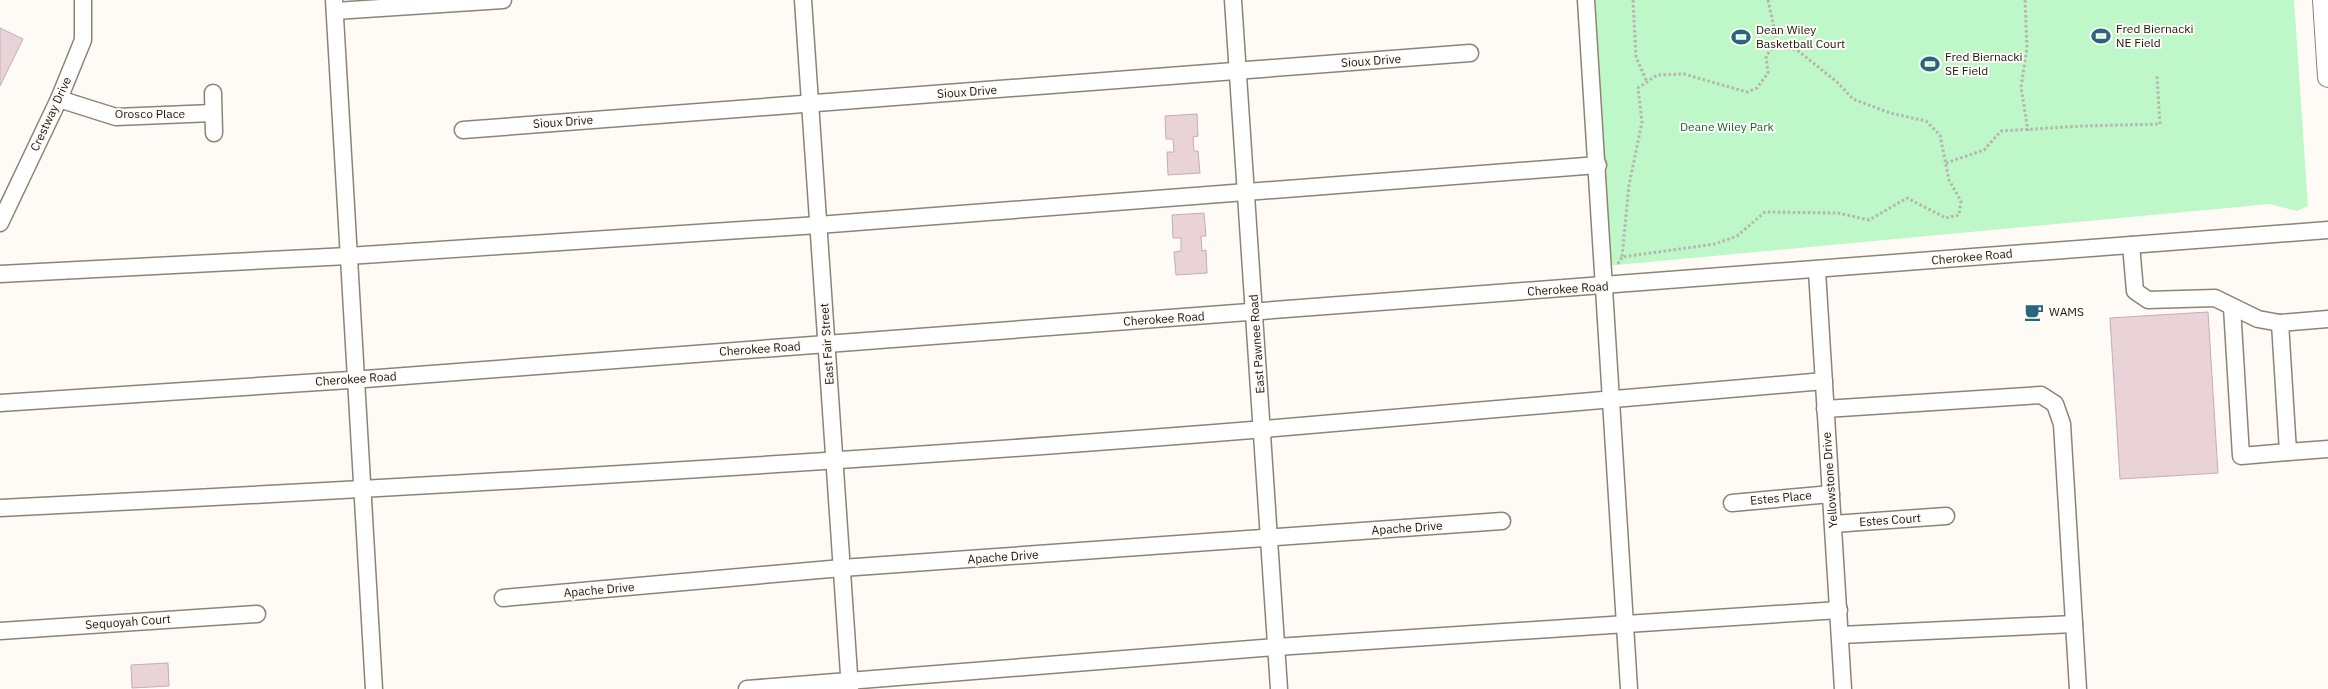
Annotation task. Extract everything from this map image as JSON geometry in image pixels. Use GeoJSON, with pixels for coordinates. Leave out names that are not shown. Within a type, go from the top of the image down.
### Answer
{"type":"FeatureCollection","features":[{"type":"Feature","properties":{"kind":"main road"},"geometry":{"type":"LineString","coordinates":[[2323,0],[2328,77]]}},
{"type":"Feature","properties":{"kind":"street","name":"Crestway Drive"},"geometry":{"type":"LineString","coordinates":[[0,223],[59,98],[83,40],[83,0]]}},
{"type":"Feature","properties":{"kind":"street"},"geometry":{"type":"LineString","coordinates":[[374,689],[334,6],[504,0]]}},
{"type":"Feature","properties":{"kind":"street","name":"East Fair Street"},"geometry":{"type":"LineString","coordinates":[[803,0],[849,685]]}},
{"type":"Feature","properties":{"kind":"street","name":"East Pawnee Road"},"geometry":{"type":"LineString","coordinates":[[1233,0],[1279,689]]}},
{"type":"Feature","properties":{"kind":"street"},"geometry":{"type":"LineString","coordinates":[[1586,0],[1606,286],[1629,689]]}},
{"type":"Feature","properties":{"kind":"street","name":"Sioux Drive"},"geometry":{"type":"LineString","coordinates":[[463,130],[1470,53]]}},
{"type":"Feature","properties":{"kind":"street"},"geometry":{"type":"LineString","coordinates":[[212,93],[214,133]]}},
{"type":"Feature","properties":{"kind":"street","name":"Orosco Place"},"geometry":{"type":"LineString","coordinates":[[59,98],[116,117],[213,113]]}},
{"type":"Feature","properties":{"kind":"street"},"geometry":{"type":"LineString","coordinates":[[0,274],[348,256],[818,224],[1598,165]]}},
{"type":"Feature","properties":{"kind":"street","name":"Cherokee Road"},"geometry":{"type":"LineString","coordinates":[[0,403],[355,380],[1817,271],[2328,230]]}},
{"type":"Feature","properties":{"kind":"street"},"geometry":{"type":"LineString","coordinates":[[2131,245],[2135,291],[2148,300],[2215,298],[2258,319],[2280,323],[2328,319]]}},
{"type":"Feature","properties":{"kind":"street","name":"Yellowstone Drive"},"geometry":{"type":"LineString","coordinates":[[1817,271],[1843,689]]}},
{"type":"Feature","properties":{"kind":"street"},"geometry":{"type":"LineString","coordinates":[[2232,307],[2241,456],[2328,449]]}},
{"type":"Feature","properties":{"kind":"street"},"geometry":{"type":"LineString","coordinates":[[2280,323],[2288,452]]}},
{"type":"Feature","properties":{"kind":"street"},"geometry":{"type":"LineString","coordinates":[[0,508],[362,490],[835,459],[1262,429],[1824,381]]}},
{"type":"Feature","properties":{"kind":"street"},"geometry":{"type":"LineString","coordinates":[[1825,409],[2041,395],[2055,404],[2062,424],[2078,689]]}},
{"type":"Feature","properties":{"kind":"street","name":"Estes Place"},"geometry":{"type":"LineString","coordinates":[[1732,503],[1831,494]]}},
{"type":"Feature","properties":{"kind":"street","name":"Estes Court"},"geometry":{"type":"LineString","coordinates":[[1833,524],[1946,516]]}},
{"type":"Feature","properties":{"kind":"street","name":"Apache Drive"},"geometry":{"type":"LineString","coordinates":[[503,598],[842,568],[1502,521]]}},
{"type":"Feature","properties":{"kind":"street"},"geometry":{"type":"LineString","coordinates":[[746,689],[849,685],[1276,647],[1839,610]]}},
{"type":"Feature","properties":{"kind":"street","name":"Sequoyah Court"},"geometry":{"type":"LineString","coordinates":[[0,631],[257,614]]}},
{"type":"Feature","properties":{"kind":"street"},"geometry":{"type":"LineString","coordinates":[[1840,636],[2074,624]]}},
{"type":"Feature","properties":{"kind":"path"},"geometry":{"type":"LineString","coordinates":[[1633,0],[1636,56],[1647,82]]}},
{"type":"Feature","properties":{"kind":"path"},"geometry":{"type":"LineString","coordinates":[[1768,0],[1778,46]]}},
{"type":"Feature","properties":{"kind":"path"},"geometry":{"type":"LineString","coordinates":[[2025,0],[2027,48],[2021,87],[2028,131]]}},
{"type":"Feature","properties":{"kind":"path"},"geometry":{"type":"LineString","coordinates":[[1606,286],[1622,257],[1629,185],[1642,122],[1638,88],[1657,75],[1684,74],[1747,92],[1757,88],[1768,73],[1766,56],[1775,45],[1797,50],[1837,82],[1853,99],[1890,113],[1926,121],[1940,134],[1949,180],[1961,201],[1959,215],[1946,218],[1907,198],[1869,220],[1838,213],[1765,212],[1737,236],[1715,244],[1622,257]]}},
{"type":"Feature","properties":{"kind":"path"},"geometry":{"type":"LineString","coordinates":[[1946,163],[1984,150],[2001,131],[2160,124],[2157,76]]}},
{"type":"Feature","properties":{"kind":"green space","name":"Deane Wiley Park"},"geometry":{"type":"Polygon","coordinates":[[[1591,0],[2294,0],[2308,206],[2297,211],[2270,204],[1596,267],[1588,176],[1601,166],[1591,0]]]}},
{"type":"Feature","properties":{"kind":"building"},"geometry":{"type":"Polygon","coordinates":[[[0,28],[23,39],[0,86],[0,28]]]}},
{"type":"Feature","properties":{"kind":"building"},"geometry":{"type":"Polygon","coordinates":[[[1197,114],[1198,136],[1193,137],[1194,151],[1198,151],[1200,173],[1168,175],[1167,152],[1174,152],[1173,139],[1166,139],[1165,116],[1197,114]]]}},
{"type":"Feature","properties":{"kind":"building"},"geometry":{"type":"Polygon","coordinates":[[[1204,213],[1206,236],[1201,236],[1202,251],[1206,250],[1207,273],[1176,275],[1174,252],[1181,251],[1181,238],[1173,238],[1172,215],[1204,213]]]}},
{"type":"Feature","properties":{"kind":"building"},"geometry":{"type":"Polygon","coordinates":[[[2208,312],[2218,473],[2120,479],[2110,318],[2208,312]]]}},
{"type":"Feature","properties":{"kind":"building"},"geometry":{"type":"Polygon","coordinates":[[[168,663],[169,686],[132,688],[131,665],[168,663]]]}},
{"type":"Feature","properties":{"kind":"place","name":"Fred Biernacki NE Field"},"geometry":{"type":"Point","coordinates":[2101,36]}},
{"type":"Feature","properties":{"kind":"place","name":"Dean Wiley Basketball Court"},"geometry":{"type":"Point","coordinates":[1741,37]}},
{"type":"Feature","properties":{"kind":"place","name":"Fred Biernacki SE Field"},"geometry":{"type":"Point","coordinates":[1930,64]}},
{"type":"Feature","properties":{"kind":"place","name":"WAMS"},"geometry":{"type":"Point","coordinates":[2034,312]}}]}
